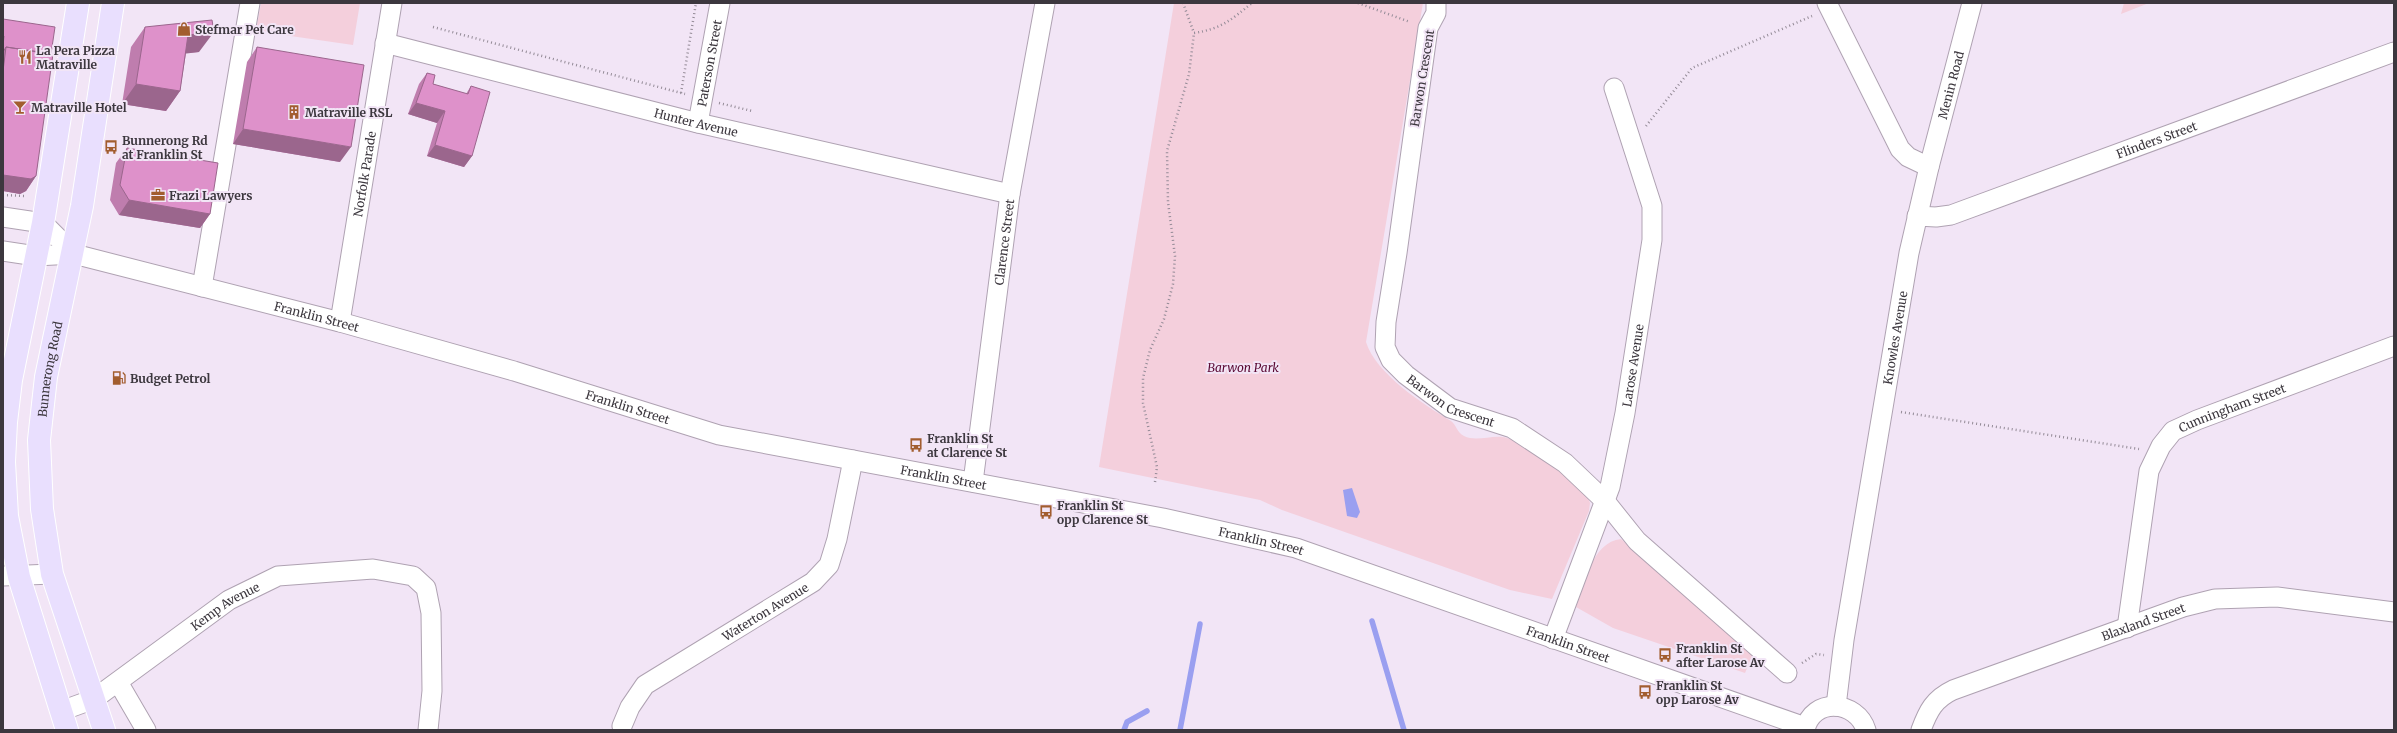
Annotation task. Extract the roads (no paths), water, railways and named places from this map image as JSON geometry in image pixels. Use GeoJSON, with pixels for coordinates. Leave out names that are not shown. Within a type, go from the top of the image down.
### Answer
{"type":"FeatureCollection","features":[{"type":"Feature","properties":{"kind":"main road"},"geometry":{"type":"LineString","coordinates":[[64,720],[11,576],[4,462],[6,422],[11,380],[42,223],[78,3]]}},
{"type":"Feature","properties":{"kind":"main road","name":"Bunnerong Road"},"geometry":{"type":"LineString","coordinates":[[104,730],[52,574],[42,509],[39,440],[46,377],[74,254],[113,3]]}},
{"type":"Feature","properties":{"kind":"street"},"geometry":{"type":"LineString","coordinates":[[202,287],[250,3]]}},
{"type":"Feature","properties":{"kind":"street","name":"Norfolk Parade"},"geometry":{"type":"LineString","coordinates":[[340,322],[392,3]]}},
{"type":"Feature","properties":{"kind":"street","name":"Paterson Street"},"geometry":{"type":"LineString","coordinates":[[698,124],[720,3]]}},
{"type":"Feature","properties":{"kind":"street","name":"Clarence Street"},"geometry":{"type":"LineString","coordinates":[[973,482],[1010,194],[1045,3]]}},
{"type":"Feature","properties":{"kind":"street","name":"Barwon Crescent"},"geometry":{"type":"LineString","coordinates":[[1436,3],[1436,13],[1428,28],[1386,322],[1385,347],[1391,360],[1406,375],[1450,408],[1512,428],[1565,463],[1605,501],[1637,541],[1786,673]]}},
{"type":"Feature","properties":{"kind":"street","name":"Menin Road"},"geometry":{"type":"LineString","coordinates":[[1929,167],[1972,3]]}},
{"type":"Feature","properties":{"kind":"street"},"geometry":{"type":"LineString","coordinates":[[1828,6],[1900,149],[1908,157],[1929,167]]}},
{"type":"Feature","properties":{"kind":"street","name":"Hunter Avenue"},"geometry":{"type":"LineString","coordinates":[[385,43],[698,124],[1010,194]]}},
{"type":"Feature","properties":{"kind":"street","name":"Flinders Street"},"geometry":{"type":"LineString","coordinates":[[1917,216],[1936,217],[1951,215],[2394,52]]}},
{"type":"Feature","properties":{"kind":"street","name":"Larose Avenue"},"geometry":{"type":"LineString","coordinates":[[1553,640],[1605,501],[1617,457],[1652,240],[1652,206],[1614,88]]}},
{"type":"Feature","properties":{"kind":"street","name":"Knowles Avenue"},"geometry":{"type":"LineString","coordinates":[[1836,706],[1841,658],[1882,409],[1917,216],[1929,167]]}},
{"type":"Feature","properties":{"kind":"street"},"geometry":{"type":"LineString","coordinates":[[3,217],[42,223],[74,254]]}},
{"type":"Feature","properties":{"kind":"street"},"geometry":{"type":"LineString","coordinates":[[3,250],[36,256],[74,254]]}},
{"type":"Feature","properties":{"kind":"street","name":"Franklin Street"},"geometry":{"type":"LineString","coordinates":[[74,254],[340,322],[514,371],[719,435],[1162,518],[1296,548],[1805,729]]}},
{"type":"Feature","properties":{"kind":"street","name":"Cunningham Street"},"geometry":{"type":"LineString","coordinates":[[2127,628],[2149,471],[2158,452],[2173,431],[2197,420],[2394,346]]}},
{"type":"Feature","properties":{"kind":"street","name":"Waterton Avenue"},"geometry":{"type":"LineString","coordinates":[[622,726],[630,706],[645,685],[813,582],[829,565],[837,539],[853,460]]}},
{"type":"Feature","properties":{"kind":"street","name":"Kemp Avenue"},"geometry":{"type":"LineString","coordinates":[[64,720],[229,600],[278,576],[373,569],[416,571],[426,588],[431,613],[432,691],[428,730]]}},
{"type":"Feature","properties":{"kind":"street"},"geometry":{"type":"LineString","coordinates":[[11,576],[52,574]]}},
{"type":"Feature","properties":{"kind":"street","name":"Blaxland Street"},"geometry":{"type":"LineString","coordinates":[[1921,730],[1931,706],[1937,699],[1945,694],[2127,628],[2215,599],[2277,597],[2394,612]]}},
{"type":"Feature","properties":{"kind":"street"},"geometry":{"type":"LineString","coordinates":[[118,682],[146,730]]}},
{"type":"Feature","properties":{"kind":"street"},"geometry":{"type":"LineString","coordinates":[[1805,729],[1817,711],[1828,706],[1836,706],[1855,712],[1861,719],[1866,730]]}},
{"type":"Feature","properties":{"kind":"water"},"geometry":{"type":"Polygon","coordinates":[[[1352,488],[1360,512],[1357,518],[1347,516],[1343,490],[1352,488]]]}},
{"type":"Feature","properties":{"kind":"waterway"},"geometry":{"type":"LineString","coordinates":[[1372,621],[1404,730]]}},
{"type":"Feature","properties":{"kind":"waterway"},"geometry":{"type":"LineString","coordinates":[[1180,730],[1200,624]]}},
{"type":"Feature","properties":{"kind":"waterway"},"geometry":{"type":"LineString","coordinates":[[1124,730],[1127,722],[1147,711]]}},
{"type":"Feature","properties":{"kind":"place","name":"Stefmar Pet Care"},"geometry":{"type":"Point","coordinates":[184,29]}},
{"type":"Feature","properties":{"kind":"place","name":"La Pera Pizza Matraville"},"geometry":{"type":"Point","coordinates":[25,57]}},
{"type":"Feature","properties":{"kind":"place","name":"Matraville Hotel"},"geometry":{"type":"Point","coordinates":[20,107]}},
{"type":"Feature","properties":{"kind":"place","name":"Matraville RSL"},"geometry":{"type":"Point","coordinates":[294,112]}},
{"type":"Feature","properties":{"kind":"place","name":"Bunnerong Rd at Franklin St"},"geometry":{"type":"Point","coordinates":[111,147]}},
{"type":"Feature","properties":{"kind":"place","name":"Frazi Lawyers"},"geometry":{"type":"Point","coordinates":[158,195]}},
{"type":"Feature","properties":{"kind":"place","name":"Budget Petrol"},"geometry":{"type":"Point","coordinates":[119,378]}},
{"type":"Feature","properties":{"kind":"place","name":"Franklin St at Clarence St"},"geometry":{"type":"Point","coordinates":[916,445]}},
{"type":"Feature","properties":{"kind":"place","name":"Franklin St opp Clarence St"},"geometry":{"type":"Point","coordinates":[1046,512]}},
{"type":"Feature","properties":{"kind":"place","name":"Franklin St after Larose Av"},"geometry":{"type":"Point","coordinates":[1665,655]}},
{"type":"Feature","properties":{"kind":"place","name":"Franklin St opp Larose Av"},"geometry":{"type":"Point","coordinates":[1645,692]}},
{"type":"Feature","properties":{"kind":"park label","name":"Barwon Park"},"geometry":{"type":"Point","coordinates":[1243,367]}}]}
